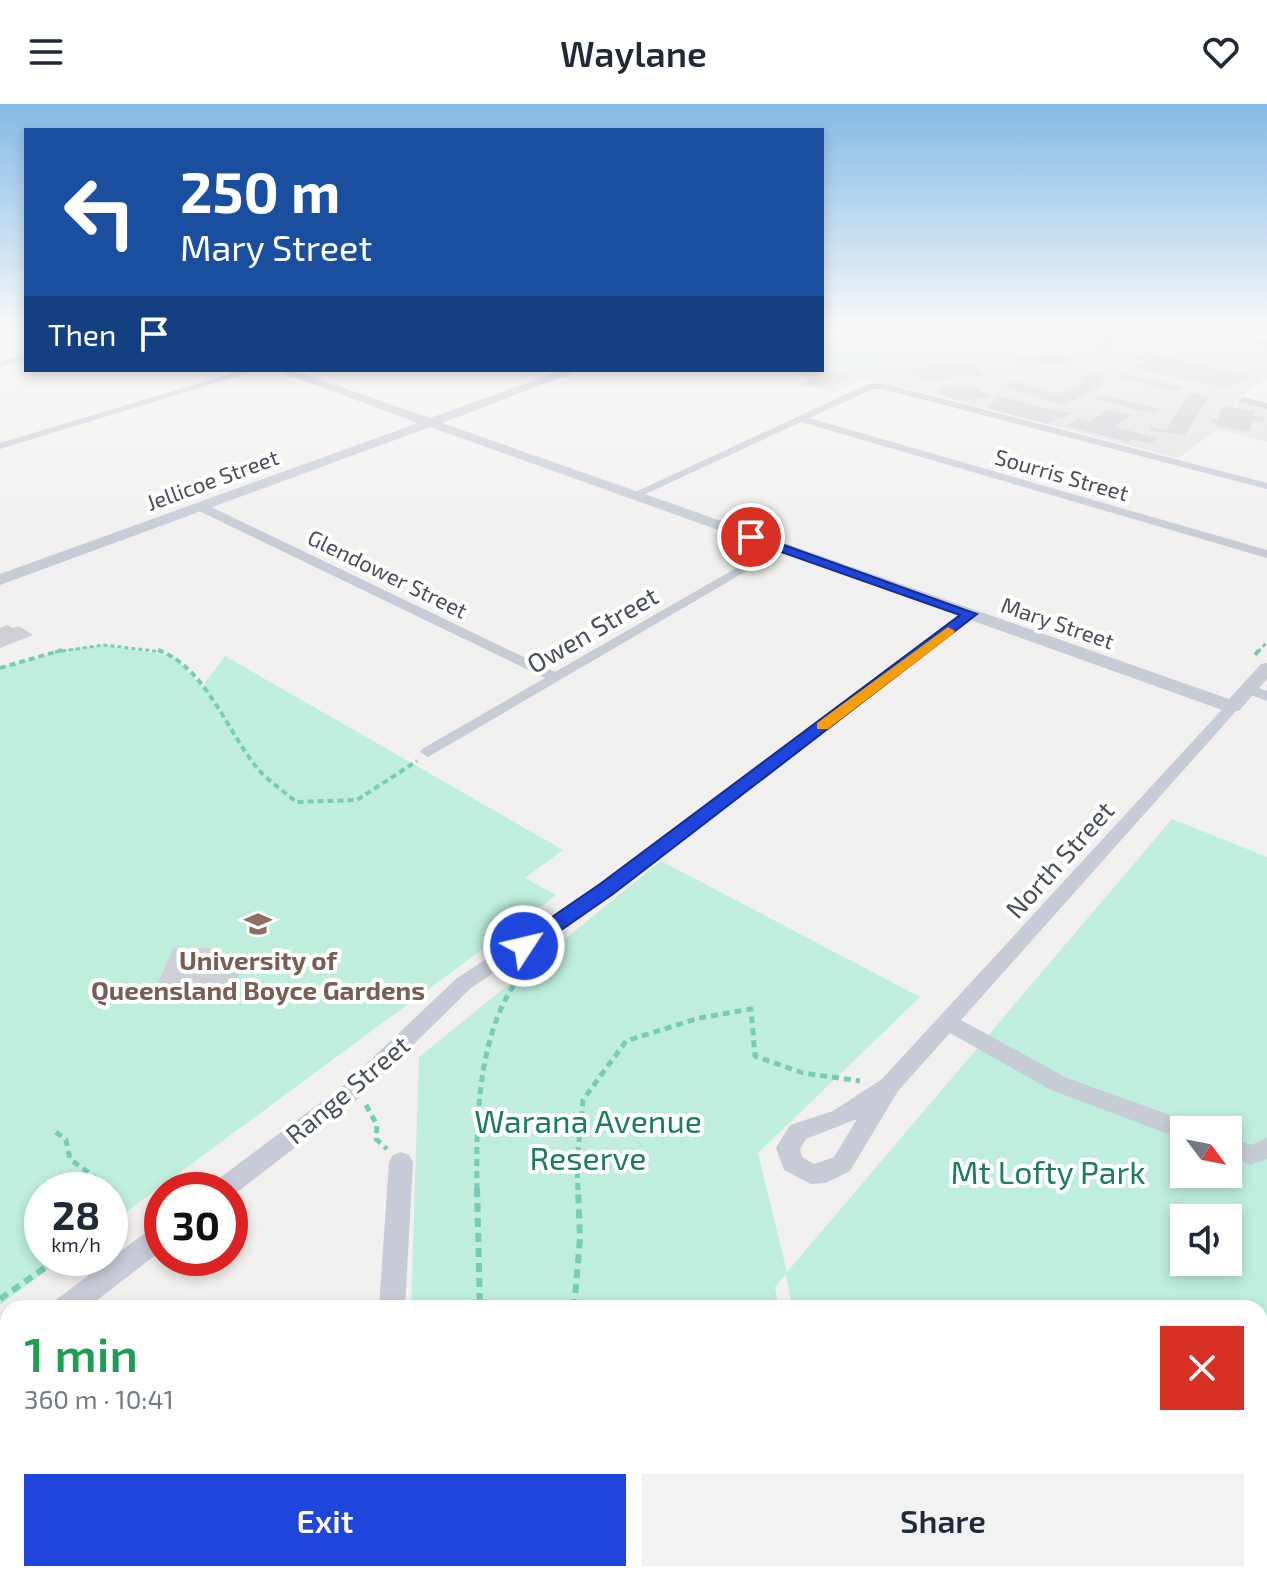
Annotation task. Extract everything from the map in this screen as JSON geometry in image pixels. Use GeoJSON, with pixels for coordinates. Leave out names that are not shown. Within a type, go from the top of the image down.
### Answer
{"type":"FeatureCollection","features":[{"type":"Feature","properties":{"kind":"street"},"geometry":{"type":"LineString","coordinates":[[0,446],[157,399]]}},
{"type":"Feature","properties":{"kind":"street","name":"Mary Street"},"geometry":{"type":"LineString","coordinates":[[363,399],[1232,707]]}},
{"type":"Feature","properties":{"kind":"street","name":"Jellicoe Street"},"geometry":{"type":"LineString","coordinates":[[0,580],[493,399]]}},
{"type":"Feature","properties":{"kind":"street"},"geometry":{"type":"LineString","coordinates":[[635,495],[843,399]]}},
{"type":"Feature","properties":{"kind":"street"},"geometry":{"type":"LineString","coordinates":[[932,399],[1267,486]]}},
{"type":"Feature","properties":{"kind":"street"},"geometry":{"type":"LineString","coordinates":[[1243,400],[1267,406]]}},
{"type":"Feature","properties":{"kind":"street","name":"Sourris Street"},"geometry":{"type":"LineString","coordinates":[[800,419],[1267,554]]}},
{"type":"Feature","properties":{"kind":"street"},"geometry":{"type":"LineString","coordinates":[[1177,462],[1182,459],[1203,462],[1267,479]]}},
{"type":"Feature","properties":{"kind":"street","name":"Glendower Street"},"geometry":{"type":"LineString","coordinates":[[201,507],[556,678]]}},
{"type":"Feature","properties":{"kind":"street","name":"Owen Street"},"geometry":{"type":"LineString","coordinates":[[428,752],[780,548]]}},
{"type":"Feature","properties":{"kind":"street","name":"Range Street"},"geometry":{"type":"LineString","coordinates":[[246,1172],[352,1091],[464,983],[607,889],[970,614]]}},
{"type":"Feature","properties":{"kind":"street","name":"North Street"},"geometry":{"type":"LineString","coordinates":[[890,1085],[1267,668]]}},
{"type":"Feature","properties":{"kind":"street"},"geometry":{"type":"LineString","coordinates":[[1248,689],[1267,696]]}},
{"type":"Feature","properties":{"kind":"street"},"geometry":{"type":"LineString","coordinates":[[947,1022],[1059,1084],[1170,1125]]}},
{"type":"Feature","properties":{"kind":"street"},"geometry":{"type":"LineString","coordinates":[[1242,1151],[1251,1155],[1267,1148]]}},
{"type":"Feature","properties":{"kind":"street"},"geometry":{"type":"LineString","coordinates":[[392,1300],[401,1162]]}},
{"type":"Feature","properties":{"kind":"street"},"geometry":{"type":"LineString","coordinates":[[77,1300],[144,1249]]}},
{"type":"Feature","properties":{"kind":"path"},"geometry":{"type":"LineString","coordinates":[[0,668],[66,649],[104,645],[157,650],[174,656],[224,713],[258,769],[296,802],[357,800],[428,752]]}},
{"type":"Feature","properties":{"kind":"path"},"geometry":{"type":"LineString","coordinates":[[480,1300],[479,1151],[484,1059],[507,995],[529,965],[539,958]]}},
{"type":"Feature","properties":{"kind":"path"},"geometry":{"type":"LineString","coordinates":[[575,1300],[580,1239],[577,1162],[583,1100],[626,1041],[699,1018],[751,1009],[756,1023],[755,1056],[803,1073],[890,1085]]}},
{"type":"Feature","properties":{"kind":"path"},"geometry":{"type":"LineString","coordinates":[[352,1091],[365,1104],[377,1125],[376,1139],[401,1162]]}},
{"type":"Feature","properties":{"kind":"path"},"geometry":{"type":"LineString","coordinates":[[56,1132],[66,1140],[70,1159],[89,1172]]}},
{"type":"Feature","properties":{"kind":"path"},"geometry":{"type":"LineString","coordinates":[[0,1299],[33,1276]]}},
{"type":"Feature","properties":{"kind":"shaded area"},"geometry":{"type":"Polygon","coordinates":[[[950,399],[1238,399],[1235,401],[1267,409],[1267,442],[1217,429],[1179,458],[950,399]]]}},
{"type":"Feature","properties":{"kind":"green space","name":"University of Queensland Boyce Gardens"},"geometry":{"type":"Polygon","coordinates":[[[104,645],[174,656],[202,687],[225,656],[563,850],[525,878],[556,895],[180,1172],[144,1172],[144,1199],[128,1211],[128,1172],[24,1172],[24,1276],[39,1276],[7,1300],[0,1300],[0,668],[66,649],[104,645]]]}},
{"type":"Feature","properties":{"kind":"green space"},"geometry":{"type":"Polygon","coordinates":[[[1172,819],[1267,857],[1267,1300],[791,1300],[786,1274],[775,1287],[777,1300],[411,1300],[419,1057],[661,861],[920,997],[758,1153],[787,1272],[1172,819]]]}},
{"type":"Feature","properties":{"kind":"building"},"geometry":{"type":"Polygon","coordinates":[[[1009,399],[1071,413],[1063,418],[1054,416],[1056,418],[1047,424],[986,408],[996,402],[990,401],[1009,399]]]}},
{"type":"Feature","properties":{"kind":"building"},"geometry":{"type":"Polygon","coordinates":[[[1044,399],[1076,399],[1064,405],[1044,399]]]}},
{"type":"Feature","properties":{"kind":"building"},"geometry":{"type":"Polygon","coordinates":[[[1094,399],[1118,399],[1161,409],[1155,414],[1094,399]]]}},
{"type":"Feature","properties":{"kind":"building"},"geometry":{"type":"Polygon","coordinates":[[[1185,399],[1207,399],[1185,435],[1150,431],[1152,427],[1166,430],[1185,399]]]}},
{"type":"Feature","properties":{"kind":"building"},"geometry":{"type":"Polygon","coordinates":[[[1224,406],[1255,411],[1253,416],[1265,417],[1263,422],[1253,420],[1248,432],[1210,423],[1213,418],[1217,419],[1224,406]]]}},
{"type":"Feature","properties":{"kind":"building"},"geometry":{"type":"Polygon","coordinates":[[[1108,409],[1132,415],[1115,427],[1158,438],[1150,444],[1132,439],[1128,442],[1066,426],[1079,418],[1091,421],[1108,409]]]}},
{"type":"Feature","properties":{"kind":"building"},"geometry":{"type":"Polygon","coordinates":[[[7,625],[13,628],[19,626],[33,635],[0,648],[0,628],[7,625]]]}},
{"type":"Feature","properties":{"kind":"building"},"geometry":{"type":"Polygon","coordinates":[[[173,948],[211,948],[217,953],[218,963],[245,963],[230,995],[200,993],[197,1000],[165,999],[170,988],[156,988],[173,948]]]}},
{"type":"Feature","properties":{"kind":"slow traffic"},"geometry":{"type":"LineString","coordinates":[[822,726],[948,631]]}},
{"type":"Feature","properties":{"kind":"place","name":"University of Queensland Boyce Gardens"},"geometry":{"type":"Point","coordinates":[258,924]}},
{"type":"Feature","properties":{"kind":"route"},"geometry":{"type":"LineString","coordinates":[[524,946],[607,889],[970,614],[751,537]]}},
{"type":"Feature","properties":{"kind":"park label","name":"Warana Avenue Reserve"},"geometry":{"type":"Point","coordinates":[588,1138]}},
{"type":"Feature","properties":{"kind":"park label","name":"Mt Lofty Park"},"geometry":{"type":"Point","coordinates":[1048,1171]}}]}
